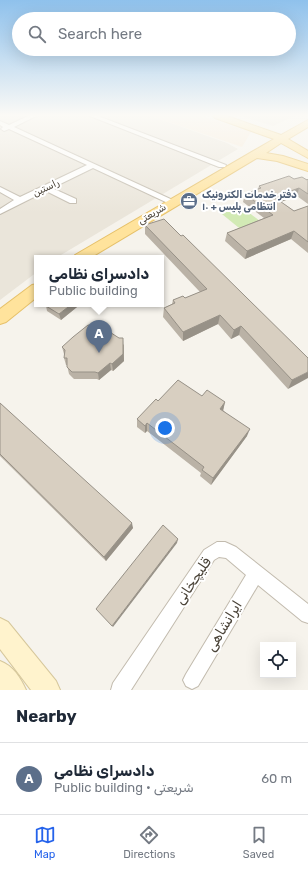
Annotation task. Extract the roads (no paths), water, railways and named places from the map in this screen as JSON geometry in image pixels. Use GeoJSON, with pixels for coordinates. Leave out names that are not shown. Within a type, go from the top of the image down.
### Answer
{"type":"FeatureCollection","features":[{"type":"Feature","properties":{"kind":"main road","name":"شریعتی"},"geometry":{"type":"LineString","coordinates":[[85,255],[173,202],[226,167],[255,154],[263,148]]}},
{"type":"Feature","properties":{"kind":"main road"},"geometry":{"type":"LineString","coordinates":[[288,148],[308,164]]}},
{"type":"Feature","properties":{"kind":"main road"},"geometry":{"type":"LineString","coordinates":[[294,148],[308,155]]}},
{"type":"Feature","properties":{"kind":"main road"},"geometry":{"type":"LineString","coordinates":[[255,154],[279,158],[308,168]]}},
{"type":"Feature","properties":{"kind":"main road"},"geometry":{"type":"LineString","coordinates":[[0,318],[34,291]]}},
{"type":"Feature","properties":{"kind":"main road"},"geometry":{"type":"LineString","coordinates":[[0,630],[47,690]]}},
{"type":"Feature","properties":{"kind":"main road"},"geometry":{"type":"LineString","coordinates":[[0,673],[13,690]]}},
{"type":"Feature","properties":{"kind":"street"},"geometry":{"type":"LineString","coordinates":[[55,148],[173,202]]}},
{"type":"Feature","properties":{"kind":"street"},"geometry":{"type":"LineString","coordinates":[[177,148],[226,167]]}},
{"type":"Feature","properties":{"kind":"street","name":"راستین"},"geometry":{"type":"LineString","coordinates":[[0,212],[20,200],[92,165]]}},
{"type":"Feature","properties":{"kind":"street"},"geometry":{"type":"LineString","coordinates":[[46,188],[73,202]]}},
{"type":"Feature","properties":{"kind":"street"},"geometry":{"type":"LineString","coordinates":[[0,189],[20,200]]}},
{"type":"Feature","properties":{"kind":"street","name":"قلیچخانی"},"geometry":{"type":"LineString","coordinates":[[120,690],[209,555],[216,549],[223,548],[231,552],[308,615]]}},
{"type":"Feature","properties":{"kind":"street","name":"ایرانشاهی"},"geometry":{"type":"LineString","coordinates":[[192,680],[257,572]]}},
{"type":"Feature","properties":{"kind":"place","name":"دفتر خدمات الکترونیک انتظامی پلیس + ۱۰"},"geometry":{"type":"Point","coordinates":[189,201]}},
{"type":"Feature","properties":{"kind":"place","name":"دادسرای نظامی"},"geometry":{"type":"Point","coordinates":[99,353]}}]}
